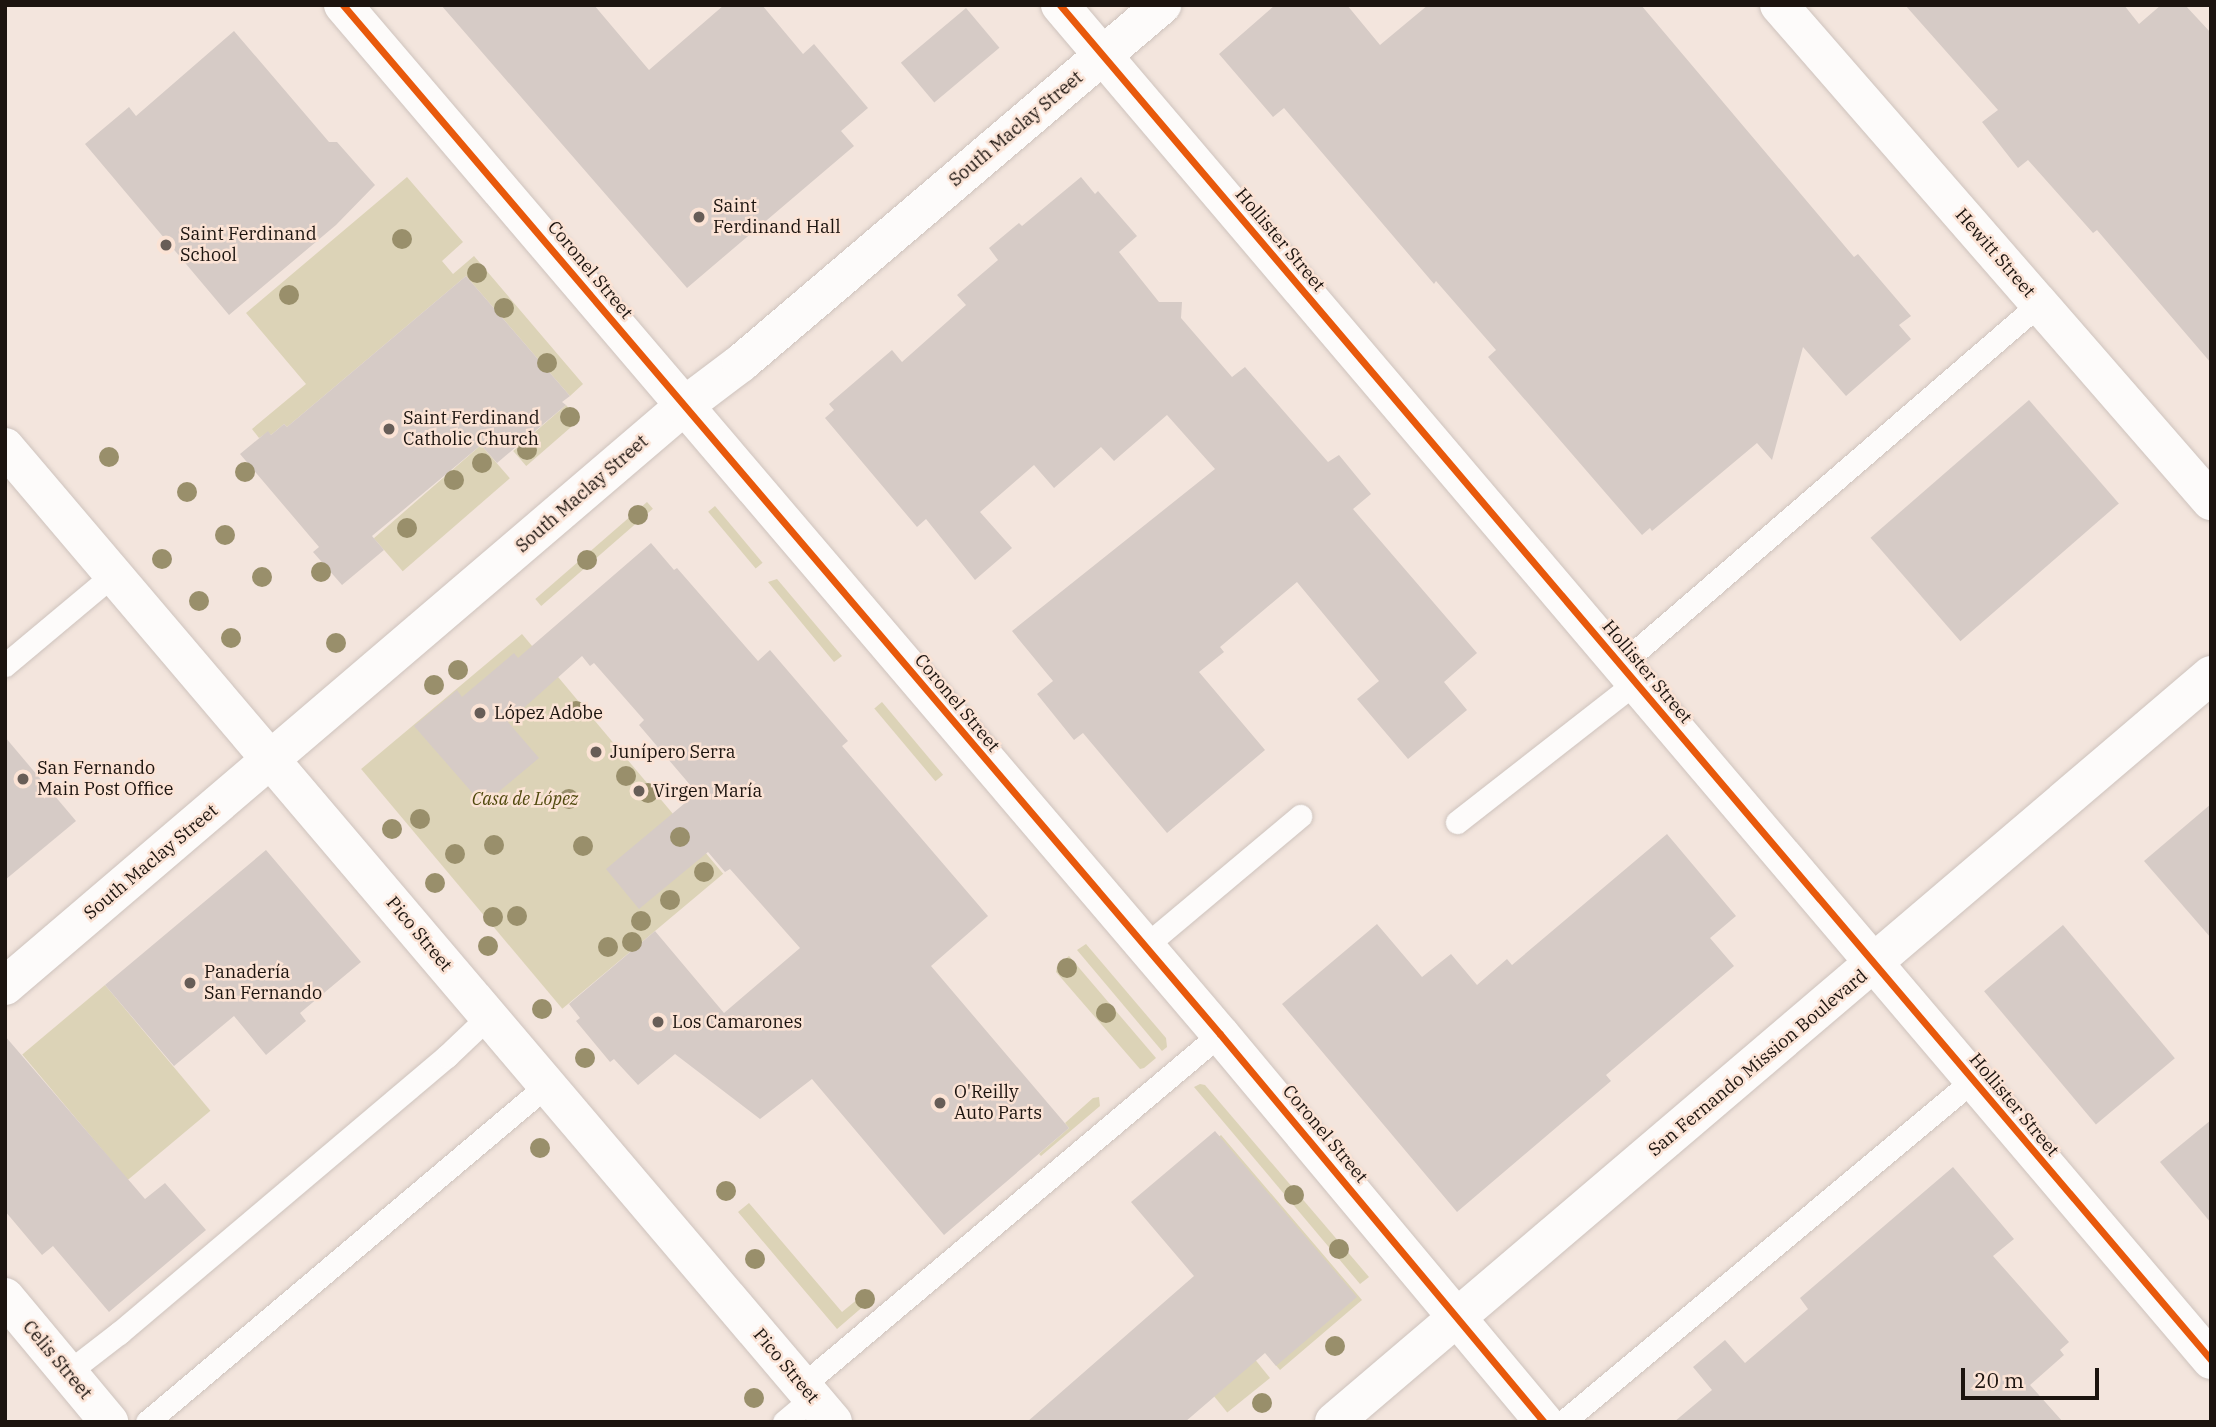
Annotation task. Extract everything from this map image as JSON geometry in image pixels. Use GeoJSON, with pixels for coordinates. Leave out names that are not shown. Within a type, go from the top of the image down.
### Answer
{"type":"FeatureCollection","features":[{"type":"Feature","properties":{"kind":"street","name":"Coronel Street"},"geometry":{"type":"LineString","coordinates":[[343,5],[1220,1034],[1544,1422]]}},
{"type":"Feature","properties":{"kind":"street","name":"Hollister Street"},"geometry":{"type":"LineString","coordinates":[[1060,5],[2211,1360]]}},
{"type":"Feature","properties":{"kind":"street","name":"South Maclay Street"},"geometry":{"type":"LineString","coordinates":[[5,986],[272,761],[684,406],[741,363],[1162,5]]}},
{"type":"Feature","properties":{"kind":"street","name":"Hewitt Street"},"geometry":{"type":"LineString","coordinates":[[1779,5],[2211,501]]}},
{"type":"Feature","properties":{"kind":"street","name":"Pico Street"},"geometry":{"type":"LineString","coordinates":[[5,447],[547,1085],[808,1407]]}},
{"type":"Feature","properties":{"kind":"street","name":"San Fernando Mission Boulevard"},"geometry":{"type":"LineString","coordinates":[[1334,1422],[1875,964],[2211,675]]}},
{"type":"Feature","properties":{"kind":"street","name":"Celis Street"},"geometry":{"type":"LineString","coordinates":[[5,1297],[109,1422]]}},
{"type":"Feature","properties":{"kind":"lane"},"geometry":{"type":"LineString","coordinates":[[1457,822],[1628,674],[2039,304]]}},
{"type":"Feature","properties":{"kind":"lane"},"geometry":{"type":"LineString","coordinates":[[5,665],[114,575]]}},
{"type":"Feature","properties":{"kind":"lane"},"geometry":{"type":"LineString","coordinates":[[1144,947],[1300,816]]}},
{"type":"Feature","properties":{"kind":"lane"},"geometry":{"type":"LineString","coordinates":[[67,1373],[257,1217],[447,1056],[489,1016]]}},
{"type":"Feature","properties":{"kind":"lane"},"geometry":{"type":"LineString","coordinates":[[808,1407],[1220,1034]]}},
{"type":"Feature","properties":{"kind":"lane"},"geometry":{"type":"LineString","coordinates":[[1563,1422],[1973,1080]]}},
{"type":"Feature","properties":{"kind":"lane"},"geometry":{"type":"LineString","coordinates":[[147,1422],[547,1085]]}},
{"type":"Feature","properties":{"kind":"green space"},"geometry":{"type":"Polygon","coordinates":[[[407,177],[463,242],[442,261],[453,274],[474,256],[583,384],[570,396],[466,276],[287,427],[284,424],[271,435],[268,432],[259,438],[252,429],[306,384],[246,313],[407,177]]]}},
{"type":"Feature","properties":{"kind":"green space"},"geometry":{"type":"Polygon","coordinates":[[[566,405],[579,420],[526,466],[513,451],[566,405]]]}},
{"type":"Feature","properties":{"kind":"green space"},"geometry":{"type":"Polygon","coordinates":[[[481,445],[510,478],[403,571],[374,538],[481,445]]]}},
{"type":"Feature","properties":{"kind":"green space"},"geometry":{"type":"Polygon","coordinates":[[[647,502],[653,509],[541,606],[535,599],[647,502]]]}},
{"type":"Feature","properties":{"kind":"green space"},"geometry":{"type":"Polygon","coordinates":[[[715,506],[763,563],[756,568],[708,512],[715,506]]]}},
{"type":"Feature","properties":{"kind":"green space"},"geometry":{"type":"Polygon","coordinates":[[[777,579],[842,656],[834,662],[768,582],[777,579]]]}},
{"type":"Feature","properties":{"kind":"green space","name":"Casa de López"},"geometry":{"type":"Polygon","coordinates":[[[522,634],[723,874],[562,1009],[361,769],[522,634]]]}},
{"type":"Feature","properties":{"kind":"green space"},"geometry":{"type":"Polygon","coordinates":[[[882,702],[943,775],[935,781],[874,708],[882,702]]]}},
{"type":"Feature","properties":{"kind":"green space"},"geometry":{"type":"Polygon","coordinates":[[[1086,944],[1166,1038],[1167,1047],[1162,1051],[1077,950],[1086,944]]]}},
{"type":"Feature","properties":{"kind":"green space"},"geometry":{"type":"Polygon","coordinates":[[[1069,956],[1156,1058],[1144,1068],[1140,1069],[1056,972],[1057,966],[1069,956]]]}},
{"type":"Feature","properties":{"kind":"green space"},"geometry":{"type":"Polygon","coordinates":[[[105,985],[210,1111],[128,1180],[22,1054],[105,985]]]}},
{"type":"Feature","properties":{"kind":"green space"},"geometry":{"type":"Polygon","coordinates":[[[1205,1085],[1369,1277],[1360,1284],[1194,1087],[1205,1085]]]}},
{"type":"Feature","properties":{"kind":"green space"},"geometry":{"type":"Polygon","coordinates":[[[1099,1097],[1100,1106],[1041,1156],[1039,1154],[1069,1128],[1065,1123],[1093,1098],[1099,1097]]]}},
{"type":"Feature","properties":{"kind":"green space"},"geometry":{"type":"Polygon","coordinates":[[[1221,1135],[1362,1300],[1280,1370],[1273,1362],[1306,1334],[1216,1139],[1221,1135]]]}},
{"type":"Feature","properties":{"kind":"green space"},"geometry":{"type":"Polygon","coordinates":[[[749,1203],[842,1312],[870,1289],[873,1298],[837,1329],[738,1212],[749,1203]]]}},
{"type":"Feature","properties":{"kind":"green space"},"geometry":{"type":"Polygon","coordinates":[[[1253,1357],[1270,1378],[1227,1413],[1210,1392],[1253,1357]]]}},
{"type":"Feature","properties":{"kind":"building","name":"Saint Ferdinand Hall"},"geometry":{"type":"Polygon","coordinates":[[[441,5],[594,5],[649,70],[724,5],[762,5],[803,54],[814,44],[868,108],[841,131],[854,146],[687,288],[441,5]]]}},
{"type":"Feature","properties":{"kind":"building"},"geometry":{"type":"Polygon","coordinates":[[[1275,5],[1347,5],[1380,45],[1428,5],[1641,5],[1854,257],[1858,254],[1911,316],[1899,325],[1911,339],[1846,396],[1803,347],[1772,460],[1757,443],[1652,531],[1650,528],[1642,535],[1488,357],[1496,350],[1436,281],[1434,284],[1284,108],[1273,117],[1219,54],[1275,5]]]}},
{"type":"Feature","properties":{"kind":"building"},"geometry":{"type":"Polygon","coordinates":[[[1905,5],[2124,5],[2139,24],[2161,5],[2185,5],[2211,33],[2211,363],[2097,230],[2093,233],[2028,160],[2018,168],[1982,122],[1998,110],[1905,5]]]}},
{"type":"Feature","properties":{"kind":"building"},"geometry":{"type":"Polygon","coordinates":[[[966,8],[999,48],[934,102],[901,63],[966,8]]]}},
{"type":"Feature","properties":{"kind":"building"},"geometry":{"type":"Polygon","coordinates":[[[234,31],[329,142],[337,142],[375,185],[336,225],[229,315],[85,144],[129,107],[136,116],[234,31]]]}},
{"type":"Feature","properties":{"kind":"building"},"geometry":{"type":"Polygon","coordinates":[[[1081,177],[1095,194],[1098,191],[1137,236],[1119,252],[1159,302],[1182,302],[1181,318],[1232,377],[1245,367],[1328,462],[1339,455],[1371,494],[1353,509],[1477,653],[1444,682],[1467,710],[1408,759],[1357,699],[1379,681],[1297,582],[1220,647],[1224,652],[1199,672],[1265,750],[1167,833],[1083,733],[1074,740],[1037,694],[1053,681],[1012,631],[1215,469],[1167,415],[1114,461],[1101,447],[1054,488],[1034,465],[980,512],[1012,548],[975,580],[926,519],[917,527],[825,418],[834,410],[829,404],[892,350],[902,362],[966,305],[957,295],[998,260],[989,248],[1019,223],[1022,226],[1081,177]]]}},
{"type":"Feature","properties":{"kind":"building","name":"Saint Ferdinand Catholic Church"},"geometry":{"type":"Polygon","coordinates":[[[466,276],[570,396],[562,402],[566,405],[497,463],[481,445],[372,536],[384,550],[342,585],[313,552],[319,547],[240,454],[268,431],[271,435],[284,424],[287,427],[466,276]]]}},
{"type":"Feature","properties":{"kind":"building"},"geometry":{"type":"Polygon","coordinates":[[[2029,400],[2119,503],[1960,641],[1871,538],[2029,400]]]}},
{"type":"Feature","properties":{"kind":"building"},"geometry":{"type":"Polygon","coordinates":[[[651,543],[674,570],[677,568],[758,661],[770,650],[848,741],[842,746],[988,916],[931,966],[1069,1128],[944,1235],[812,1079],[760,1119],[675,1054],[638,1085],[614,1059],[610,1062],[576,1021],[580,1018],[569,1004],[655,931],[724,1013],[800,948],[730,869],[725,872],[708,852],[639,909],[606,869],[697,793],[639,725],[644,720],[594,663],[590,666],[582,656],[508,722],[539,758],[483,805],[414,726],[457,690],[462,697],[514,653],[518,658],[651,543]]]}},
{"type":"Feature","properties":{"kind":"building","name":"San Fernando Main Post Office"},"geometry":{"type":"Polygon","coordinates":[[[5,737],[76,821],[5,880],[5,737]]]}},
{"type":"Feature","properties":{"kind":"building"},"geometry":{"type":"Polygon","coordinates":[[[2211,804],[2211,938],[2144,861],[2211,804]]]}},
{"type":"Feature","properties":{"kind":"building"},"geometry":{"type":"Polygon","coordinates":[[[1667,834],[1736,916],[1710,938],[1734,966],[1606,1075],[1611,1081],[1457,1212],[1282,1004],[1377,924],[1422,977],[1451,954],[1477,985],[1507,959],[1512,965],[1667,834]]]}},
{"type":"Feature","properties":{"kind":"building"},"geometry":{"type":"Polygon","coordinates":[[[266,850],[361,962],[300,1013],[306,1021],[266,1055],[234,1016],[174,1066],[105,985],[266,850]]]}},
{"type":"Feature","properties":{"kind":"building"},"geometry":{"type":"Polygon","coordinates":[[[2063,925],[2175,1058],[2096,1124],[1984,991],[2063,925]]]}},
{"type":"Feature","properties":{"kind":"building"},"geometry":{"type":"Polygon","coordinates":[[[5,1036],[145,1199],[165,1183],[206,1230],[109,1312],[53,1246],[42,1255],[5,1211],[5,1036]]]}},
{"type":"Feature","properties":{"kind":"building"},"geometry":{"type":"Polygon","coordinates":[[[2211,1120],[2211,1223],[2160,1162],[2211,1120]]]}},
{"type":"Feature","properties":{"kind":"building"},"geometry":{"type":"Polygon","coordinates":[[[1215,1131],[1357,1297],[1276,1366],[1265,1353],[1185,1422],[1027,1422],[1194,1276],[1131,1202],[1215,1131]]]}},
{"type":"Feature","properties":{"kind":"building"},"geometry":{"type":"Polygon","coordinates":[[[1953,1167],[2014,1239],[1993,1256],[2069,1342],[2060,1350],[2064,1355],[2030,1385],[2063,1422],[1674,1422],[1712,1390],[1693,1367],[1725,1340],[1745,1363],[1808,1309],[1800,1298],[1953,1167]]]}},
{"type":"Feature","properties":{"kind":"cycle path"},"geometry":{"type":"LineString","coordinates":[[343,5],[1220,1034],[1544,1422]]}},
{"type":"Feature","properties":{"kind":"cycle path"},"geometry":{"type":"LineString","coordinates":[[1060,5],[2211,1360]]}},
{"type":"Feature","properties":{"kind":"place","name":"Saint Ferdinand Hall"},"geometry":{"type":"Point","coordinates":[699,217]}},
{"type":"Feature","properties":{"kind":"place","name":"Saint Ferdinand School"},"geometry":{"type":"Point","coordinates":[166,245]}},
{"type":"Feature","properties":{"kind":"place","name":"Saint Ferdinand Catholic Church"},"geometry":{"type":"Point","coordinates":[389,429]}},
{"type":"Feature","properties":{"kind":"place","name":"López Adobe"},"geometry":{"type":"Point","coordinates":[480,713]}},
{"type":"Feature","properties":{"kind":"place","name":"Junípero Serra"},"geometry":{"type":"Point","coordinates":[596,752]}},
{"type":"Feature","properties":{"kind":"place","name":"San Fernando Main Post Office"},"geometry":{"type":"Point","coordinates":[23,779]}},
{"type":"Feature","properties":{"kind":"place","name":"Virgen María"},"geometry":{"type":"Point","coordinates":[639,791]}},
{"type":"Feature","properties":{"kind":"place","name":"Panadería San Fernando"},"geometry":{"type":"Point","coordinates":[190,983]}},
{"type":"Feature","properties":{"kind":"place","name":"Los Camarones"},"geometry":{"type":"Point","coordinates":[658,1022]}},
{"type":"Feature","properties":{"kind":"place","name":"O'Reilly Auto Parts"},"geometry":{"type":"Point","coordinates":[940,1103]}}]}
